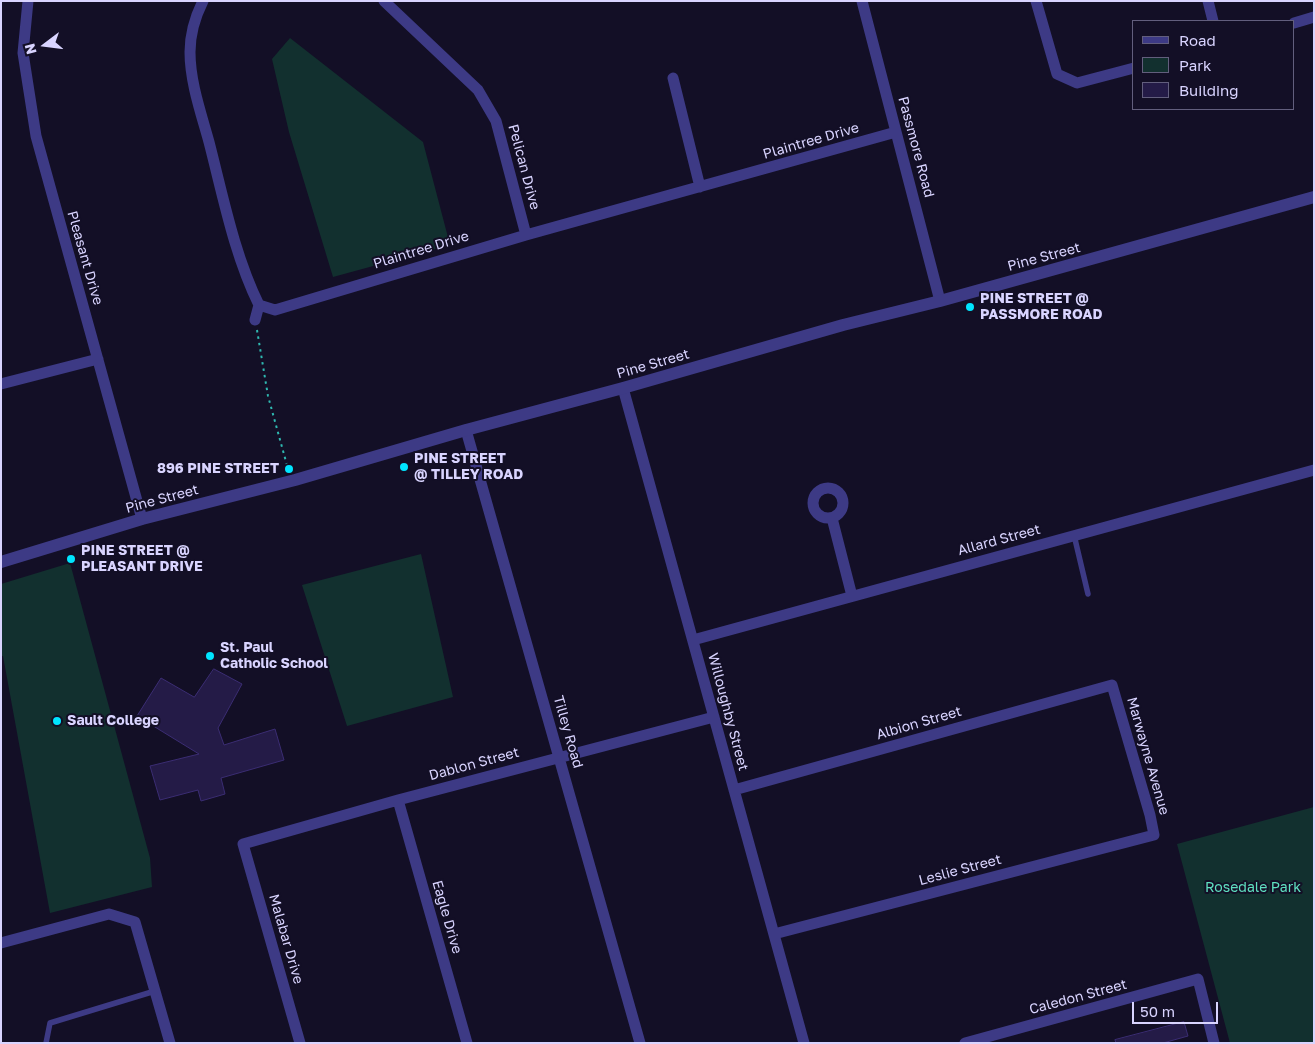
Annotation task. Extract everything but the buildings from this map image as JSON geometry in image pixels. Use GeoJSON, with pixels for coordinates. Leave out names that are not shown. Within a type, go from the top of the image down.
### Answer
{"type":"FeatureCollection","features":[{"type":"Feature","properties":{"kind":"street","name":"Pleasant Drive"},"geometry":{"type":"LineString","coordinates":[[28,1],[23,53],[36,136],[142,519]]}},
{"type":"Feature","properties":{"kind":"street"},"geometry":{"type":"LineString","coordinates":[[203,1],[195,18],[190,53],[195,87],[231,228],[249,285],[259,305],[255,320]]}},
{"type":"Feature","properties":{"kind":"street","name":"Pelican Drive"},"geometry":{"type":"LineString","coordinates":[[384,1],[478,90],[496,121],[526,235]]}},
{"type":"Feature","properties":{"kind":"street","name":"Passmore Road"},"geometry":{"type":"LineString","coordinates":[[862,1],[940,301]]}},
{"type":"Feature","properties":{"kind":"street"},"geometry":{"type":"LineString","coordinates":[[1036,1],[1057,74],[1077,83],[1132,69]]}},
{"type":"Feature","properties":{"kind":"street"},"geometry":{"type":"LineString","coordinates":[[1208,1],[1213,20]]}},
{"type":"Feature","properties":{"kind":"street"},"geometry":{"type":"LineString","coordinates":[[1295,23],[1314,17]]}},
{"type":"Feature","properties":{"kind":"street"},"geometry":{"type":"LineString","coordinates":[[673,78],[700,187]]}},
{"type":"Feature","properties":{"kind":"street","name":"Plaintree Drive"},"geometry":{"type":"LineString","coordinates":[[259,305],[275,310],[526,235],[896,132]]}},
{"type":"Feature","properties":{"kind":"street","name":"Pine Street"},"geometry":{"type":"LineString","coordinates":[[1,562],[142,519],[291,481],[843,325],[940,301],[1314,197]]}},
{"type":"Feature","properties":{"kind":"street"},"geometry":{"type":"LineString","coordinates":[[1,384],[98,359]]}},
{"type":"Feature","properties":{"kind":"street","name":"Willoughby Street"},"geometry":{"type":"LineString","coordinates":[[623,388],[804,1043]]}},
{"type":"Feature","properties":{"kind":"street","name":"Tilley Road"},"geometry":{"type":"LineString","coordinates":[[466,430],[640,1043]]}},
{"type":"Feature","properties":{"kind":"street","name":"Allard Street"},"geometry":{"type":"LineString","coordinates":[[693,640],[1314,470]]}},
{"type":"Feature","properties":{"kind":"street"},"geometry":{"type":"LineString","coordinates":[[832,518],[852,596]]}},
{"type":"Feature","properties":{"kind":"street","name":"Albion Street"},"geometry":{"type":"LineString","coordinates":[[734,790],[1112,685]]}},
{"type":"Feature","properties":{"kind":"street","name":"Marwayne Avenue"},"geometry":{"type":"LineString","coordinates":[[1112,685],[1154,835]]}},
{"type":"Feature","properties":{"kind":"street","name":"Dablon Street"},"geometry":{"type":"LineString","coordinates":[[243,844],[398,800],[714,717]]}},
{"type":"Feature","properties":{"kind":"street","name":"Eagle Drive"},"geometry":{"type":"LineString","coordinates":[[398,800],[467,1043]]}},
{"type":"Feature","properties":{"kind":"street","name":"Leslie Street"},"geometry":{"type":"LineString","coordinates":[[774,934],[1154,835]]}},
{"type":"Feature","properties":{"kind":"street","name":"Malabar Drive"},"geometry":{"type":"LineString","coordinates":[[243,844],[300,1043]]}},
{"type":"Feature","properties":{"kind":"street"},"geometry":{"type":"LineString","coordinates":[[1,943],[109,914],[135,922],[170,1043]]}},
{"type":"Feature","properties":{"kind":"street","name":"Caledon Street"},"geometry":{"type":"LineString","coordinates":[[965,1043],[1198,979],[1214,1043]]}},
{"type":"Feature","properties":{"kind":"lane"},"geometry":{"type":"LineString","coordinates":[[1074,535],[1088,594]]}},
{"type":"Feature","properties":{"kind":"lane"},"geometry":{"type":"LineString","coordinates":[[46,1043],[50,1023],[155,991]]}},
{"type":"Feature","properties":{"kind":"path"},"geometry":{"type":"LineString","coordinates":[[255,320],[268,396],[291,481]]}},
{"type":"Feature","properties":{"kind":"green space"},"geometry":{"type":"Polygon","coordinates":[[[290,38],[423,142],[450,245],[333,277],[289,132],[272,59],[290,38]]]}},
{"type":"Feature","properties":{"kind":"green space"},"geometry":{"type":"Polygon","coordinates":[[[421,554],[453,697],[347,726],[302,585],[421,554]]]}},
{"type":"Feature","properties":{"kind":"green space"},"geometry":{"type":"Polygon","coordinates":[[[70,563],[150,858],[152,887],[50,913],[3,656],[1,656],[1,584],[70,563]]]}},
{"type":"Feature","properties":{"kind":"green space","name":"Rosedale Park"},"geometry":{"type":"Polygon","coordinates":[[[1314,807],[1314,1043],[1230,1043],[1177,844],[1314,807]]]}},
{"type":"Feature","properties":{"kind":"place","name":"PINE STREET @ PASSMORE ROAD"},"geometry":{"type":"Point","coordinates":[970,307]}},
{"type":"Feature","properties":{"kind":"place","name":"PINE STREET @ TILLEY ROAD"},"geometry":{"type":"Point","coordinates":[404,467]}},
{"type":"Feature","properties":{"kind":"place","name":"896 PINE STREET"},"geometry":{"type":"Point","coordinates":[289,469]}},
{"type":"Feature","properties":{"kind":"place","name":"PINE STREET @ PLEASANT DRIVE"},"geometry":{"type":"Point","coordinates":[71,559]}},
{"type":"Feature","properties":{"kind":"place","name":"St. Paul Catholic School"},"geometry":{"type":"Point","coordinates":[210,656]}},
{"type":"Feature","properties":{"kind":"place","name":"Sault College"},"geometry":{"type":"Point","coordinates":[57,721]}}]}
